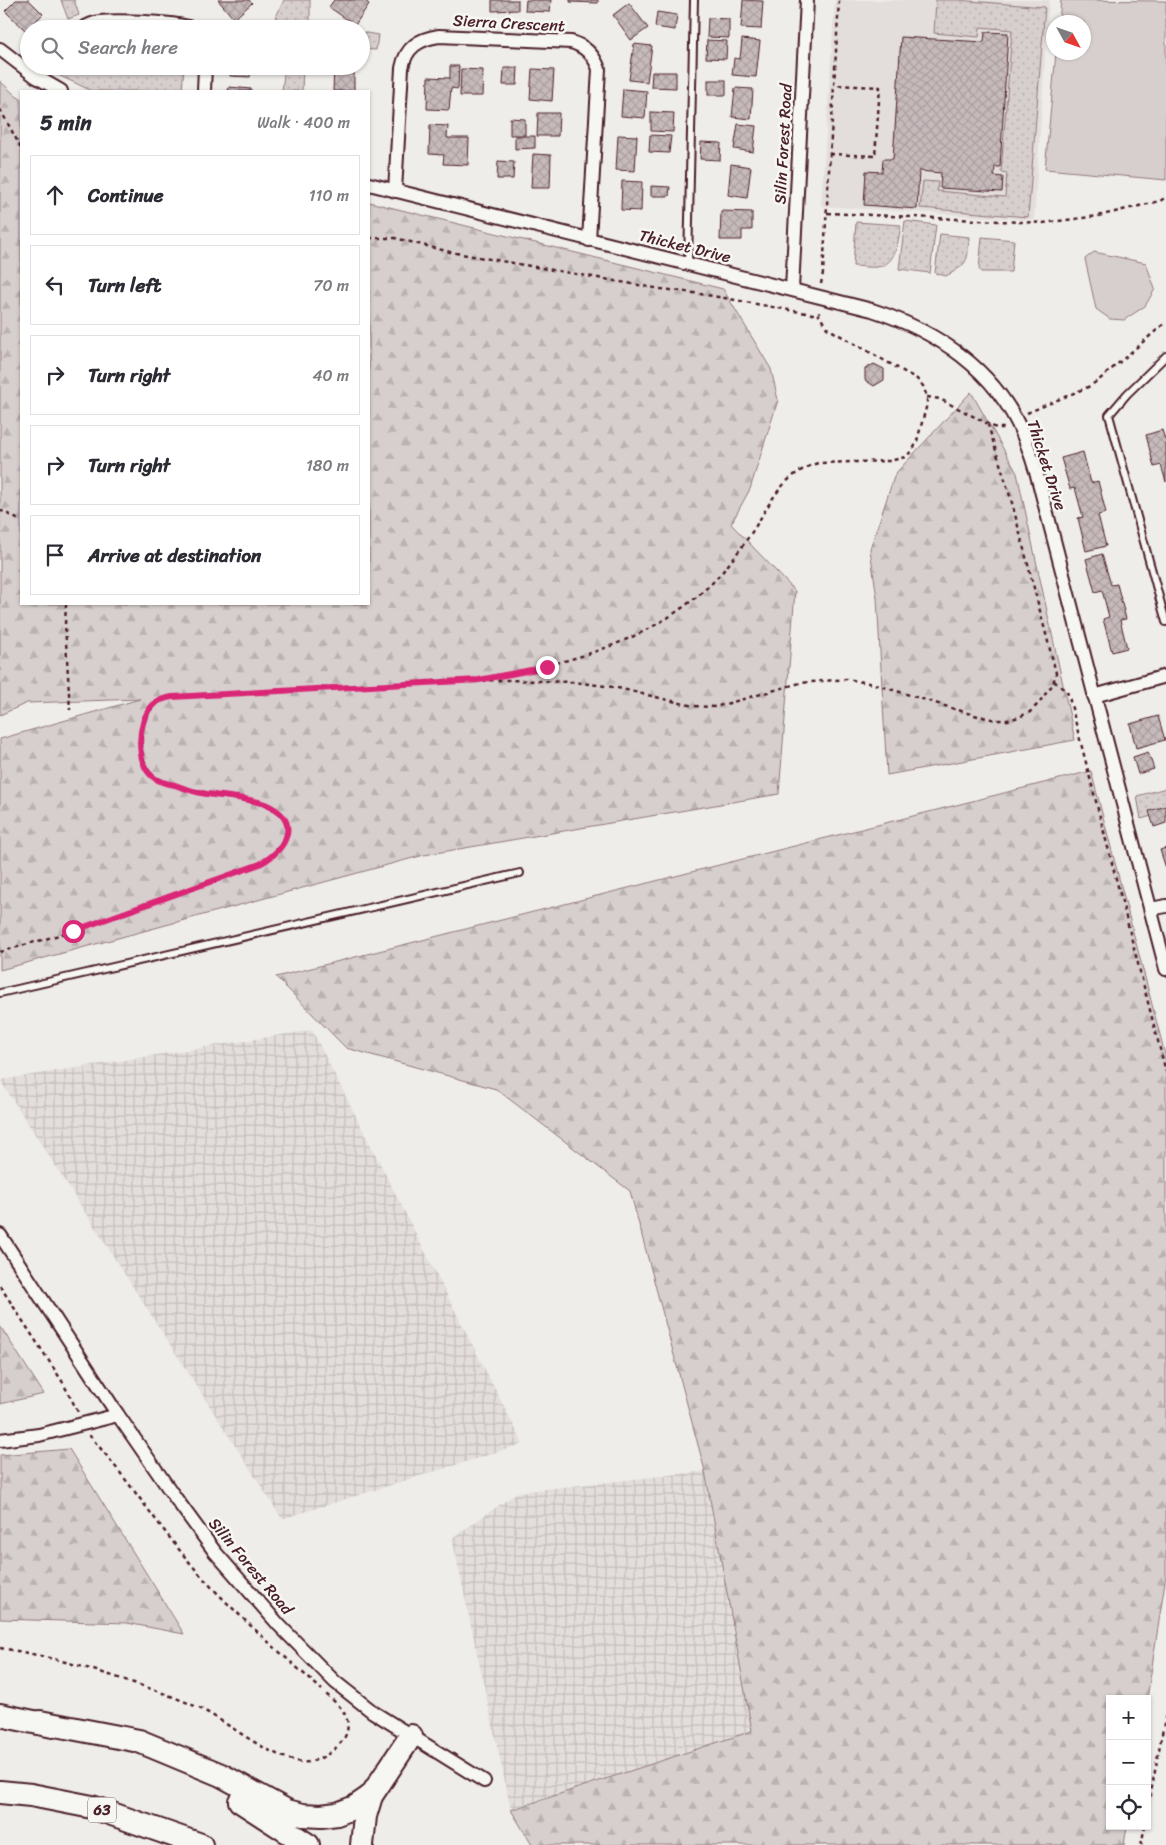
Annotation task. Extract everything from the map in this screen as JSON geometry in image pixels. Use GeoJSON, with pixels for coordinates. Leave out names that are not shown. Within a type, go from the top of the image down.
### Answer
{"type":"FeatureCollection","features":[{"type":"Feature","properties":{"kind":"highway"},"geometry":{"type":"LineString","coordinates":[[0,1714],[138,1742],[221,1775],[287,1811],[304,1815],[337,1814],[355,1807],[371,1796]]}},
{"type":"Feature","properties":{"kind":"highway"},"geometry":{"type":"LineString","coordinates":[[40,1722],[108,1742],[214,1785],[308,1845]]}},
{"type":"Feature","properties":{"kind":"highway"},"geometry":{"type":"LineString","coordinates":[[362,1845],[365,1816],[371,1796],[411,1736]]}},
{"type":"Feature","properties":{"kind":"highway","name":"63"},"geometry":{"type":"LineString","coordinates":[[0,1792],[31,1795],[92,1807],[201,1845]]}},
{"type":"Feature","properties":{"kind":"street","name":"Silin Forest Road"},"geometry":{"type":"LineString","coordinates":[[792,289],[806,0]]}},
{"type":"Feature","properties":{"kind":"street","name":"Sierra Crescent"},"geometry":{"type":"LineString","coordinates":[[395,191],[402,68],[406,54],[412,46],[428,38],[439,36],[571,42],[580,45],[592,54],[597,62],[600,77],[590,240]]}},
{"type":"Feature","properties":{"kind":"street"},"geometry":{"type":"LineString","coordinates":[[0,49],[20,60]]}},
{"type":"Feature","properties":{"kind":"street"},"geometry":{"type":"LineString","coordinates":[[43,75],[60,90]]}},
{"type":"Feature","properties":{"kind":"street"},"geometry":{"type":"LineString","coordinates":[[204,90],[205,75]]}},
{"type":"Feature","properties":{"kind":"street","name":"Thicket Drive"},"geometry":{"type":"LineString","coordinates":[[370,184],[872,310],[907,323],[933,336],[956,350],[972,363],[998,392],[1023,434],[1037,475],[1166,969]]}},
{"type":"Feature","properties":{"kind":"street"},"geometry":{"type":"LineString","coordinates":[[1094,696],[1166,676]]}},
{"type":"Feature","properties":{"kind":"street"},"geometry":{"type":"LineString","coordinates":[[1151,909],[1166,906]]}},
{"type":"Feature","properties":{"kind":"street","name":"Silin Forest Road"},"geometry":{"type":"LineString","coordinates":[[0,1235],[118,1415],[215,1552],[279,1625],[335,1682],[373,1712],[484,1781]]}},
{"type":"Feature","properties":{"kind":"street"},"geometry":{"type":"LineString","coordinates":[[0,1440],[39,1435],[118,1415]]}},
{"type":"Feature","properties":{"kind":"lane"},"geometry":{"type":"LineString","coordinates":[[688,264],[694,0]]}},
{"type":"Feature","properties":{"kind":"lane"},"geometry":{"type":"LineString","coordinates":[[1166,356],[1127,394],[1109,415],[1166,622]]}},
{"type":"Feature","properties":{"kind":"lane"},"geometry":{"type":"LineString","coordinates":[[0,993],[520,872]]}},
{"type":"Feature","properties":{"kind":"path"},"geometry":{"type":"LineString","coordinates":[[822,279],[839,0]]}},
{"type":"Feature","properties":{"kind":"path"},"geometry":{"type":"LineString","coordinates":[[830,154],[875,156],[880,87],[834,85]]}},
{"type":"Feature","properties":{"kind":"path"},"geometry":{"type":"LineString","coordinates":[[0,109],[20,146]]}},
{"type":"Feature","properties":{"kind":"path"},"geometry":{"type":"LineString","coordinates":[[827,213],[1043,223],[1098,216],[1160,201],[1166,197]]}},
{"type":"Feature","properties":{"kind":"path"},"geometry":{"type":"LineString","coordinates":[[370,238],[395,238],[450,252],[819,315]]}},
{"type":"Feature","properties":{"kind":"path"},"geometry":{"type":"LineString","coordinates":[[479,680],[547,667],[641,634],[667,620],[693,600],[733,560],[776,492],[795,473],[818,463],[890,461],[905,457],[913,450],[927,404],[927,397],[923,386],[917,379],[827,328],[819,315],[819,305]]}},
{"type":"Feature","properties":{"kind":"path"},"geometry":{"type":"LineString","coordinates":[[1026,413],[1088,387],[1099,380],[1166,322]]}},
{"type":"Feature","properties":{"kind":"path"},"geometry":{"type":"LineString","coordinates":[[927,397],[940,399],[988,425],[1006,429]]}},
{"type":"Feature","properties":{"kind":"path"},"geometry":{"type":"LineString","coordinates":[[0,952],[73,931],[260,864],[272,857],[287,838],[287,826],[282,815],[274,808],[265,804],[200,792],[166,783],[153,777],[146,768],[142,755],[141,728],[145,717],[157,702],[172,697],[479,680],[581,683],[614,687],[693,706],[715,707],[800,683],[847,679],[874,684],[996,720],[1013,718],[1030,712],[1054,681],[1056,673],[1055,663],[1011,499],[988,425]]}},
{"type":"Feature","properties":{"kind":"path"},"geometry":{"type":"LineString","coordinates":[[0,510],[20,521]]}},
{"type":"Feature","properties":{"kind":"path"},"geometry":{"type":"LineString","coordinates":[[66,605],[65,624],[70,710]]}},
{"type":"Feature","properties":{"kind":"path"},"geometry":{"type":"LineString","coordinates":[[1054,681],[1067,692],[1069,697],[1166,1072]]}},
{"type":"Feature","properties":{"kind":"path"},"geometry":{"type":"LineString","coordinates":[[0,1286],[69,1394],[87,1433],[203,1578],[236,1612],[344,1710],[347,1731],[344,1738],[323,1758],[316,1762],[303,1762],[285,1757],[203,1710],[172,1696],[87,1667],[33,1653],[0,1648]]}},
{"type":"Feature","properties":{"kind":"path"},"geometry":{"type":"LineString","coordinates":[[1151,1792],[1166,1713]]}},
{"type":"Feature","properties":{"kind":"path"},"geometry":{"type":"LineString","coordinates":[[1160,1744],[1166,1746]]}},
{"type":"Feature","properties":{"kind":"path"},"geometry":{"type":"LineString","coordinates":[[1141,1845],[1144,1830]]}},
{"type":"Feature","properties":{"kind":"shaded area"},"geometry":{"type":"Polygon","coordinates":[[[835,0],[1049,0],[1048,15],[1046,15],[1046,44],[1034,220],[821,206],[835,0]]]}},
{"type":"Feature","properties":{"kind":"shaded area"},"geometry":{"type":"Polygon","coordinates":[[[312,1030],[523,1444],[282,1519],[0,1080],[312,1030]]]}},
{"type":"Feature","properties":{"kind":"shaded area"},"geometry":{"type":"Polygon","coordinates":[[[705,1471],[752,1731],[511,1810],[452,1538],[518,1492],[705,1471]]]}},
{"type":"Feature","properties":{"kind":"green space"},"geometry":{"type":"Polygon","coordinates":[[[61,0],[74,0],[79,15],[68,19],[61,0]]]}},
{"type":"Feature","properties":{"kind":"green space"},"geometry":{"type":"Polygon","coordinates":[[[284,0],[310,0],[310,20],[274,20],[284,0]]]}},
{"type":"Feature","properties":{"kind":"green space"},"geometry":{"type":"Polygon","coordinates":[[[936,0],[1045,7],[1028,217],[920,208],[923,181],[938,182],[937,191],[1005,197],[1007,173],[1001,172],[1012,30],[980,27],[979,37],[934,33],[936,0]]]}},
{"type":"Feature","properties":{"kind":"green space"},"geometry":{"type":"Polygon","coordinates":[[[1061,0],[1166,1],[1166,180],[1045,169],[1055,60],[1091,60],[1091,15],[1060,15],[1061,0]]]}},
{"type":"Feature","properties":{"kind":"green space"},"geometry":{"type":"Polygon","coordinates":[[[370,34],[378,35],[376,50],[370,50],[370,34]]]}},
{"type":"Feature","properties":{"kind":"green space"},"geometry":{"type":"Polygon","coordinates":[[[58,75],[183,75],[182,90],[90,90],[58,75]]]}},
{"type":"Feature","properties":{"kind":"green space"},"geometry":{"type":"Polygon","coordinates":[[[284,75],[303,75],[302,90],[282,90],[284,75]]]}},
{"type":"Feature","properties":{"kind":"green space"},"geometry":{"type":"Polygon","coordinates":[[[0,81],[20,98],[20,605],[370,605],[370,202],[723,289],[771,369],[778,400],[750,489],[731,524],[795,591],[779,794],[424,855],[0,970],[0,739],[140,699],[27,703],[0,715],[0,81]]]}},
{"type":"Feature","properties":{"kind":"green space"},"geometry":{"type":"Polygon","coordinates":[[[905,221],[936,225],[930,273],[899,269],[905,221]]]}},
{"type":"Feature","properties":{"kind":"green space"},"geometry":{"type":"Polygon","coordinates":[[[856,222],[901,225],[895,251],[889,262],[877,267],[853,266],[856,222]]]}},
{"type":"Feature","properties":{"kind":"green space"},"geometry":{"type":"Polygon","coordinates":[[[940,234],[969,237],[967,257],[963,265],[946,276],[935,273],[940,234]]]}},
{"type":"Feature","properties":{"kind":"green space"},"geometry":{"type":"Polygon","coordinates":[[[982,237],[1014,240],[1011,272],[981,272],[979,269],[982,237]]]}},
{"type":"Feature","properties":{"kind":"green space"},"geometry":{"type":"Polygon","coordinates":[[[1094,252],[1146,263],[1155,289],[1145,306],[1124,320],[1110,319],[1096,309],[1085,259],[1094,252]]]}},
{"type":"Feature","properties":{"kind":"green space"},"geometry":{"type":"Polygon","coordinates":[[[971,392],[1017,473],[1075,740],[887,775],[877,598],[870,549],[895,474],[971,392]]]}},
{"type":"Feature","properties":{"kind":"green space"},"geometry":{"type":"Polygon","coordinates":[[[1091,771],[1166,1058],[1166,1575],[1148,1695],[1106,1695],[1106,1830],[1126,1830],[1124,1845],[532,1845],[511,1810],[752,1731],[705,1471],[630,1191],[496,1089],[346,1048],[276,977],[1091,771]]]}},
{"type":"Feature","properties":{"kind":"green space"},"geometry":{"type":"Polygon","coordinates":[[[1166,788],[1166,812],[1141,819],[1137,796],[1166,788]]]}},
{"type":"Feature","properties":{"kind":"green space"},"geometry":{"type":"Polygon","coordinates":[[[0,1326],[44,1394],[0,1404],[0,1326]]]}},
{"type":"Feature","properties":{"kind":"green space"},"geometry":{"type":"Polygon","coordinates":[[[69,1449],[184,1634],[127,1623],[0,1619],[0,1455],[69,1449]]]}},
{"type":"Feature","properties":{"kind":"building"},"geometry":{"type":"Polygon","coordinates":[[[16,0],[29,0],[43,14],[37,20],[20,20],[20,25],[5,11],[16,0]]]}},
{"type":"Feature","properties":{"kind":"building"},"geometry":{"type":"Polygon","coordinates":[[[218,0],[249,0],[252,3],[234,19],[218,0]]]}},
{"type":"Feature","properties":{"kind":"building"},"geometry":{"type":"Polygon","coordinates":[[[334,0],[364,0],[369,4],[358,20],[348,20],[329,7],[334,0]]]}},
{"type":"Feature","properties":{"kind":"building"},"geometry":{"type":"Polygon","coordinates":[[[492,0],[518,0],[518,10],[492,11],[492,0]]]}},
{"type":"Feature","properties":{"kind":"building"},"geometry":{"type":"Polygon","coordinates":[[[526,0],[551,0],[550,12],[525,11],[526,0]]]}},
{"type":"Feature","properties":{"kind":"building"},"geometry":{"type":"Polygon","coordinates":[[[570,0],[598,0],[598,3],[570,2],[570,0]]]}},
{"type":"Feature","properties":{"kind":"building"},"geometry":{"type":"Polygon","coordinates":[[[743,0],[763,1],[761,29],[741,28],[743,0]]]}},
{"type":"Feature","properties":{"kind":"building"},"geometry":{"type":"Polygon","coordinates":[[[629,3],[648,28],[631,40],[613,15],[629,3]]]}},
{"type":"Feature","properties":{"kind":"building"},"geometry":{"type":"Polygon","coordinates":[[[657,12],[677,15],[675,30],[655,27],[657,12]]]}},
{"type":"Feature","properties":{"kind":"building"},"geometry":{"type":"Polygon","coordinates":[[[708,18],[729,19],[729,38],[707,37],[708,18]]]}},
{"type":"Feature","properties":{"kind":"building"},"geometry":{"type":"Polygon","coordinates":[[[985,32],[1008,33],[1000,167],[995,167],[994,176],[1003,177],[1002,192],[940,188],[941,173],[919,171],[917,209],[864,205],[866,171],[882,172],[883,159],[893,159],[901,37],[984,42],[985,32]]]}},
{"type":"Feature","properties":{"kind":"building"},"geometry":{"type":"Polygon","coordinates":[[[742,39],[760,41],[756,77],[732,75],[734,58],[740,59],[742,39]]]}},
{"type":"Feature","properties":{"kind":"building"},"geometry":{"type":"Polygon","coordinates":[[[707,40],[727,41],[726,59],[706,58],[707,40]]]}},
{"type":"Feature","properties":{"kind":"building"},"geometry":{"type":"Polygon","coordinates":[[[634,44],[652,46],[647,82],[629,80],[634,44]]]}},
{"type":"Feature","properties":{"kind":"building"},"geometry":{"type":"Polygon","coordinates":[[[450,66],[459,66],[458,89],[451,88],[449,110],[427,109],[428,77],[450,78],[450,66]]]}},
{"type":"Feature","properties":{"kind":"building"},"geometry":{"type":"Polygon","coordinates":[[[504,68],[518,68],[517,85],[503,85],[504,68]]]}},
{"type":"Feature","properties":{"kind":"building"},"geometry":{"type":"Polygon","coordinates":[[[461,69],[483,70],[482,96],[460,96],[461,69]]]}},
{"type":"Feature","properties":{"kind":"building"},"geometry":{"type":"Polygon","coordinates":[[[532,69],[554,70],[552,101],[530,99],[532,69]]]}},
{"type":"Feature","properties":{"kind":"building"},"geometry":{"type":"Polygon","coordinates":[[[652,72],[676,72],[676,88],[651,87],[652,72]]]}},
{"type":"Feature","properties":{"kind":"building"},"geometry":{"type":"Polygon","coordinates":[[[230,75],[250,75],[250,77],[230,75]]]}},
{"type":"Feature","properties":{"kind":"building"},"geometry":{"type":"Polygon","coordinates":[[[334,75],[354,75],[354,90],[333,90],[334,75]]]}},
{"type":"Feature","properties":{"kind":"building"},"geometry":{"type":"Polygon","coordinates":[[[708,80],[726,80],[726,95],[708,95],[708,80]]]}},
{"type":"Feature","properties":{"kind":"building"},"geometry":{"type":"Polygon","coordinates":[[[229,87],[251,89],[251,90],[228,90],[229,87]]]}},
{"type":"Feature","properties":{"kind":"building"},"geometry":{"type":"Polygon","coordinates":[[[735,88],[753,89],[751,119],[732,117],[735,88]]]}},
{"type":"Feature","properties":{"kind":"building"},"geometry":{"type":"Polygon","coordinates":[[[623,89],[647,91],[645,118],[621,116],[623,89]]]}},
{"type":"Feature","properties":{"kind":"building"},"geometry":{"type":"Polygon","coordinates":[[[651,112],[674,113],[673,132],[651,131],[651,112]]]}},
{"type":"Feature","properties":{"kind":"building"},"geometry":{"type":"Polygon","coordinates":[[[538,113],[559,113],[558,136],[537,136],[538,113]]]}},
{"type":"Feature","properties":{"kind":"building"},"geometry":{"type":"Polygon","coordinates":[[[510,118],[525,119],[525,135],[510,135],[510,118]]]}},
{"type":"Feature","properties":{"kind":"building"},"geometry":{"type":"Polygon","coordinates":[[[738,124],[756,126],[753,152],[734,149],[738,124]]]}},
{"type":"Feature","properties":{"kind":"building"},"geometry":{"type":"Polygon","coordinates":[[[430,125],[448,126],[447,138],[469,138],[468,165],[443,164],[444,155],[429,154],[430,125]]]}},
{"type":"Feature","properties":{"kind":"building"},"geometry":{"type":"Polygon","coordinates":[[[618,135],[637,136],[635,171],[616,170],[618,135]]]}},
{"type":"Feature","properties":{"kind":"building"},"geometry":{"type":"Polygon","coordinates":[[[650,135],[671,136],[669,153],[649,152],[650,135]]]}},
{"type":"Feature","properties":{"kind":"building"},"geometry":{"type":"Polygon","coordinates":[[[515,136],[535,136],[535,148],[515,149],[515,136]]]}},
{"type":"Feature","properties":{"kind":"building"},"geometry":{"type":"Polygon","coordinates":[[[701,142],[721,143],[720,160],[700,159],[701,142]]]}},
{"type":"Feature","properties":{"kind":"building"},"geometry":{"type":"Polygon","coordinates":[[[533,154],[551,155],[550,188],[531,188],[533,154]]]}},
{"type":"Feature","properties":{"kind":"building"},"geometry":{"type":"Polygon","coordinates":[[[498,161],[514,162],[513,179],[497,179],[498,161]]]}},
{"type":"Feature","properties":{"kind":"building"},"geometry":{"type":"Polygon","coordinates":[[[731,164],[751,167],[747,198],[728,195],[731,164]]]}},
{"type":"Feature","properties":{"kind":"building"},"geometry":{"type":"Polygon","coordinates":[[[622,181],[642,182],[641,211],[621,210],[622,181]]]}},
{"type":"Feature","properties":{"kind":"building"},"geometry":{"type":"Polygon","coordinates":[[[651,186],[670,187],[669,196],[651,196],[651,186]]]}},
{"type":"Feature","properties":{"kind":"building"},"geometry":{"type":"Polygon","coordinates":[[[721,211],[752,212],[752,230],[742,230],[742,240],[720,240],[721,211]]]}},
{"type":"Feature","properties":{"kind":"building"},"geometry":{"type":"Polygon","coordinates":[[[874,364],[884,369],[884,380],[874,386],[865,380],[865,369],[874,364]]]}},
{"type":"Feature","properties":{"kind":"building"},"geometry":{"type":"Polygon","coordinates":[[[1162,430],[1166,443],[1166,482],[1161,465],[1154,467],[1146,435],[1162,430]]]}},
{"type":"Feature","properties":{"kind":"building"},"geometry":{"type":"Polygon","coordinates":[[[1083,452],[1091,483],[1098,481],[1106,513],[1098,515],[1106,546],[1086,551],[1078,518],[1083,517],[1075,488],[1070,489],[1061,458],[1083,452]]]}},
{"type":"Feature","properties":{"kind":"building"},"geometry":{"type":"Polygon","coordinates":[[[1102,554],[1111,585],[1117,584],[1126,619],[1120,620],[1127,648],[1112,652],[1103,619],[1109,617],[1102,590],[1095,592],[1086,559],[1102,554]]]}},
{"type":"Feature","properties":{"kind":"building"},"geometry":{"type":"Polygon","coordinates":[[[1158,716],[1165,740],[1136,748],[1130,724],[1158,716]]]}},
{"type":"Feature","properties":{"kind":"building"},"geometry":{"type":"Polygon","coordinates":[[[1148,752],[1154,769],[1138,774],[1133,757],[1148,752]]]}},
{"type":"Feature","properties":{"kind":"building"},"geometry":{"type":"Polygon","coordinates":[[[1166,806],[1166,823],[1154,827],[1149,811],[1166,806]]]}},
{"type":"Feature","properties":{"kind":"building"},"geometry":{"type":"Polygon","coordinates":[[[1166,848],[1166,868],[1160,850],[1166,848]]]}},
{"type":"Feature","properties":{"kind":"route"},"geometry":{"type":"LineString","coordinates":[[73,931],[260,864],[272,857],[287,838],[287,826],[282,815],[274,808],[258,801],[200,792],[166,783],[153,777],[146,768],[140,739],[145,717],[157,702],[172,697],[479,680],[547,667]]}}]}
